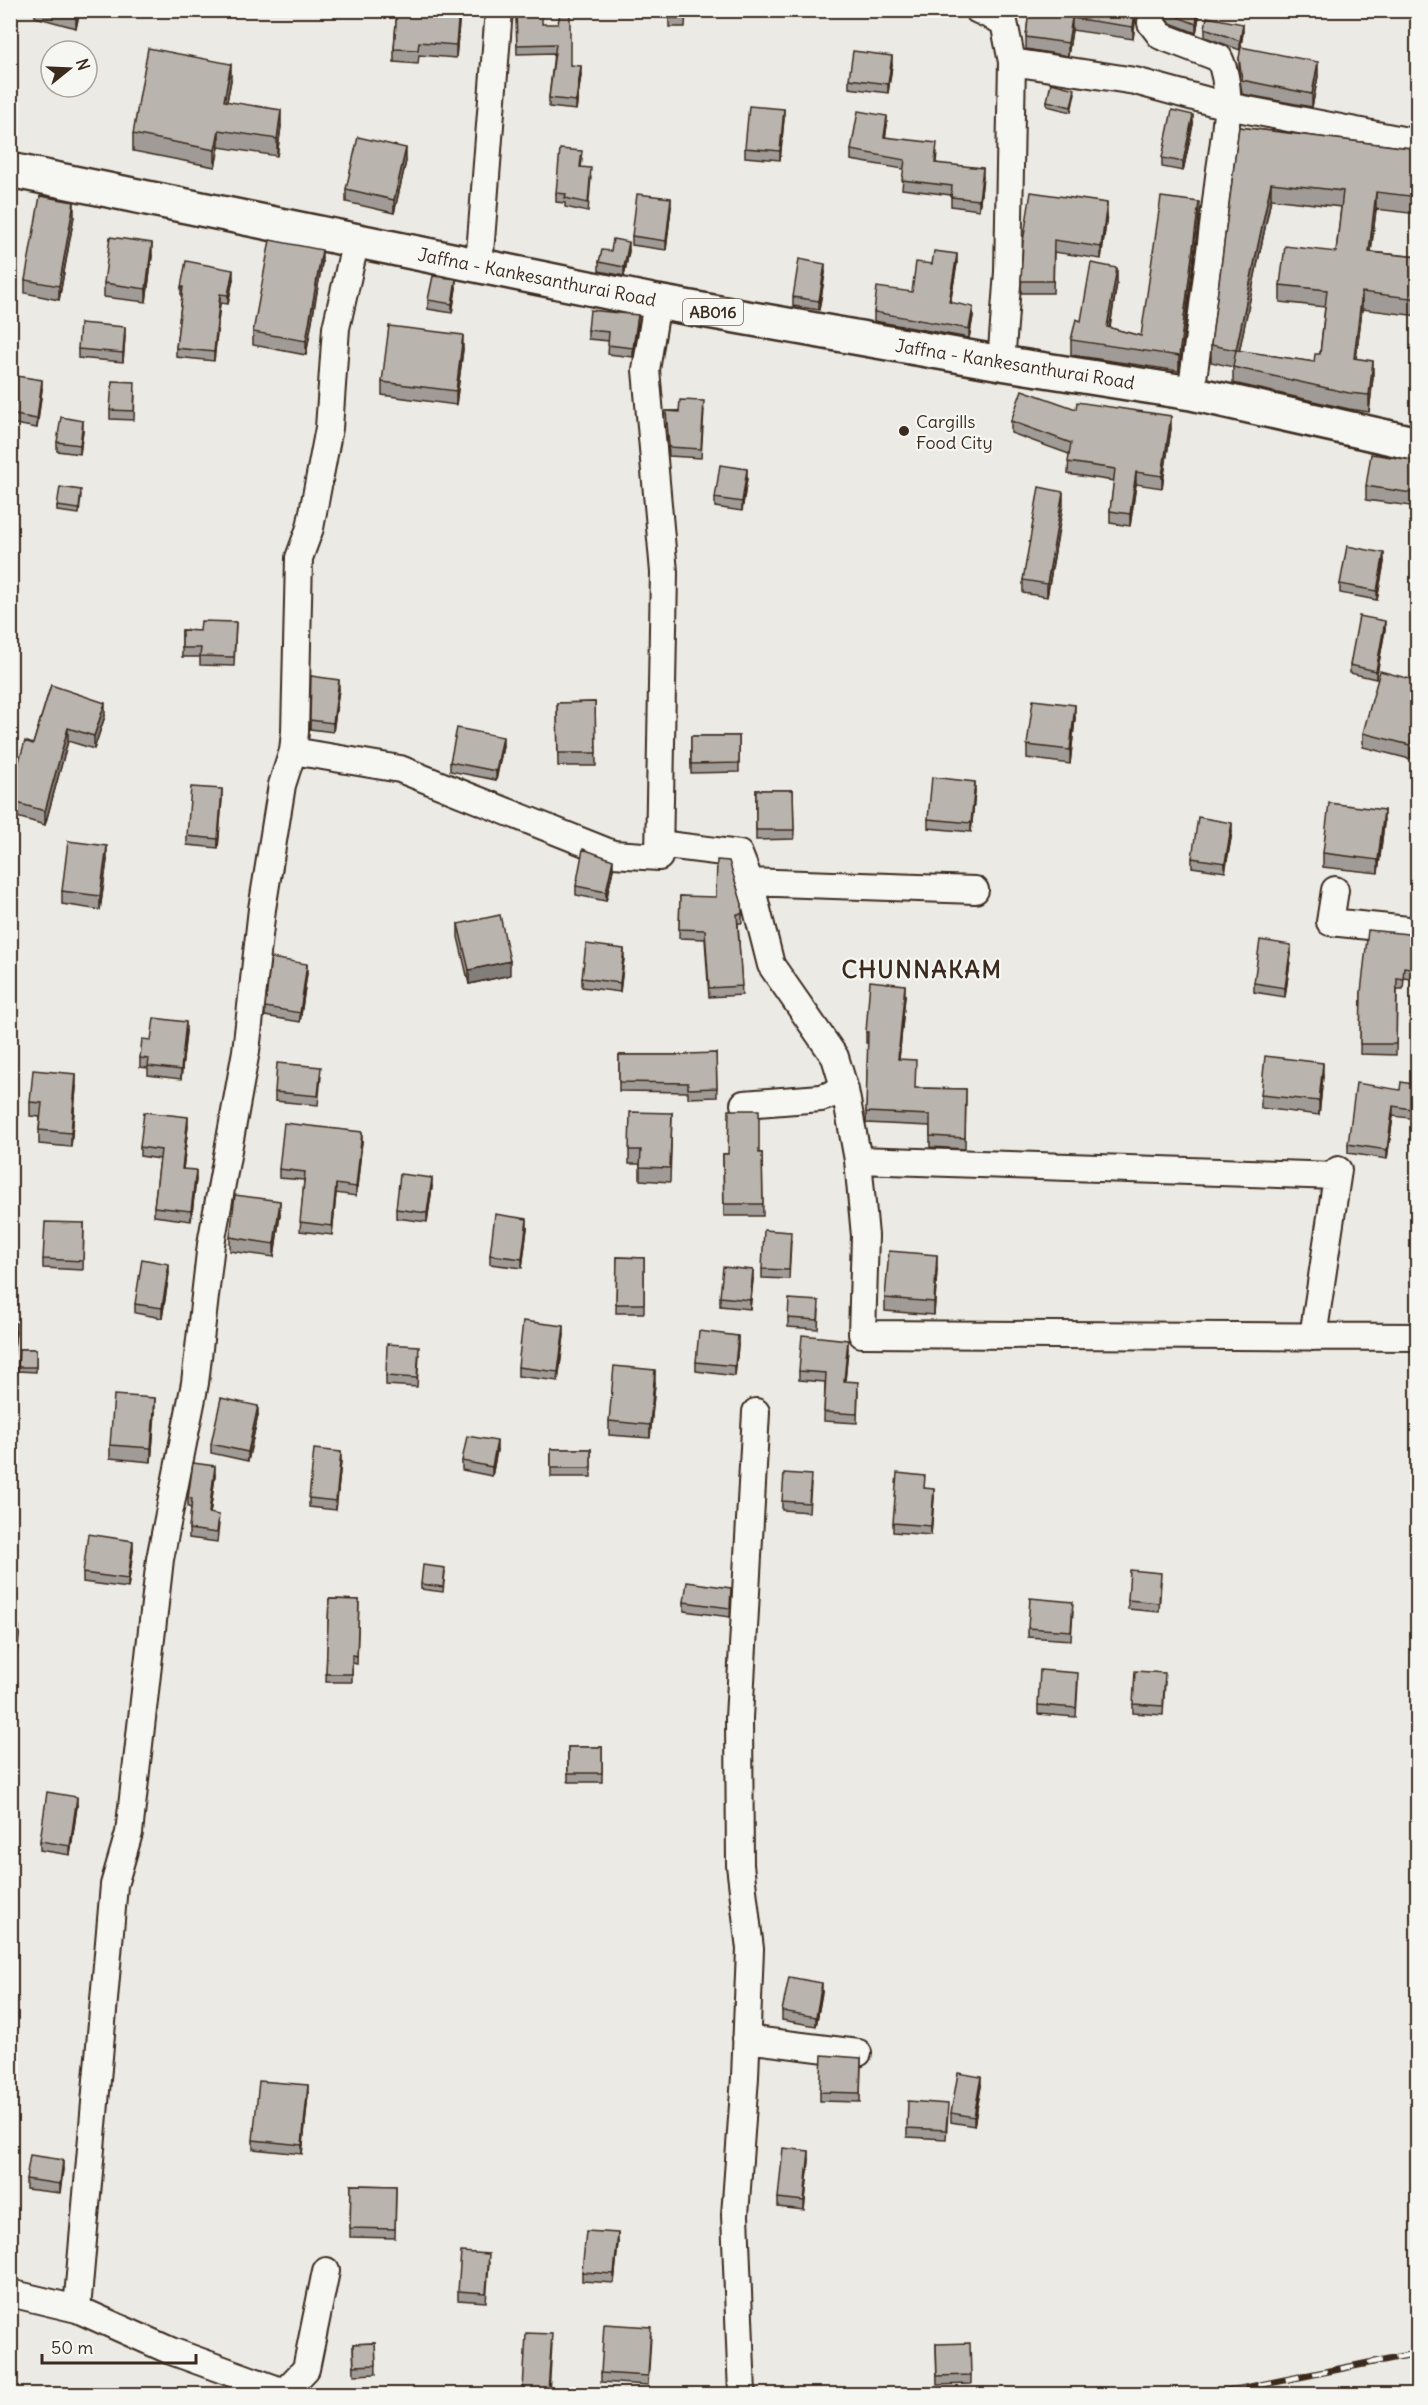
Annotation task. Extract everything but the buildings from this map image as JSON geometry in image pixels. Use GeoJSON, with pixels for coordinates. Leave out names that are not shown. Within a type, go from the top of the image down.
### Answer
{"type":"FeatureCollection","features":[{"type":"Feature","properties":{"kind":"main road","name":"Jaffna - Kankesanthurai Road"},"geometry":{"type":"LineString","coordinates":[[10,170],[657,302],[1001,363],[1191,393],[1418,444]]}},
{"type":"Feature","properties":{"kind":"street"},"geometry":{"type":"LineString","coordinates":[[479,266],[499,10]]}},
{"type":"Feature","properties":{"kind":"street"},"geometry":{"type":"LineString","coordinates":[[978,10],[1004,22],[1012,62],[1008,272],[1001,363]]}},
{"type":"Feature","properties":{"kind":"street"},"geometry":{"type":"LineString","coordinates":[[1153,10],[1151,23],[1161,36],[1219,58],[1224,67],[1227,106],[1209,271],[1191,393]]}},
{"type":"Feature","properties":{"kind":"street"},"geometry":{"type":"LineString","coordinates":[[1012,62],[1135,81],[1227,106],[1418,143]]}},
{"type":"Feature","properties":{"kind":"street"},"geometry":{"type":"LineString","coordinates":[[77,2309],[114,1885],[129,1833],[160,1559],[195,1383],[211,1244],[246,1051],[262,909],[282,785],[293,752],[296,732],[299,558],[310,528],[329,428],[336,328],[356,240]]}},
{"type":"Feature","properties":{"kind":"street"},"geometry":{"type":"LineString","coordinates":[[293,752],[400,769],[612,854],[659,856],[664,572],[646,370],[657,302]]}},
{"type":"Feature","properties":{"kind":"street"},"geometry":{"type":"LineString","coordinates":[[659,844],[739,854],[750,882],[771,965],[835,1057],[845,1090],[858,1160],[865,1236],[862,1334],[1418,1337]]}},
{"type":"Feature","properties":{"kind":"street"},"geometry":{"type":"LineString","coordinates":[[750,882],[975,890]]}},
{"type":"Feature","properties":{"kind":"street"},"geometry":{"type":"LineString","coordinates":[[1335,890],[1330,922],[1418,931]]}},
{"type":"Feature","properties":{"kind":"street"},"geometry":{"type":"LineString","coordinates":[[744,1104],[821,1098],[845,1090]]}},
{"type":"Feature","properties":{"kind":"street"},"geometry":{"type":"LineString","coordinates":[[858,1160],[1337,1173],[1313,1337]]}},
{"type":"Feature","properties":{"kind":"street"},"geometry":{"type":"LineString","coordinates":[[742,2394],[735,2215],[750,1949],[740,1865],[739,1718],[756,1412]]}},
{"type":"Feature","properties":{"kind":"street"},"geometry":{"type":"LineString","coordinates":[[746,2039],[858,2053]]}},
{"type":"Feature","properties":{"kind":"street"},"geometry":{"type":"LineString","coordinates":[[10,2293],[77,2309],[171,2351],[286,2393],[306,2369],[326,2271]]}},
{"type":"Feature","properties":{"kind":"railway"},"geometry":{"type":"LineString","coordinates":[[1203,2394],[1240,2389],[1418,2353]]}},
{"type":"Feature","properties":{"kind":"place","name":"Cargills Food City"},"geometry":{"type":"Point","coordinates":[904,431]}},
{"type":"Feature","properties":{"kind":"district","name":"CHUNNAKAM"},"geometry":{"type":"Point","coordinates":[922,969]}}]}
